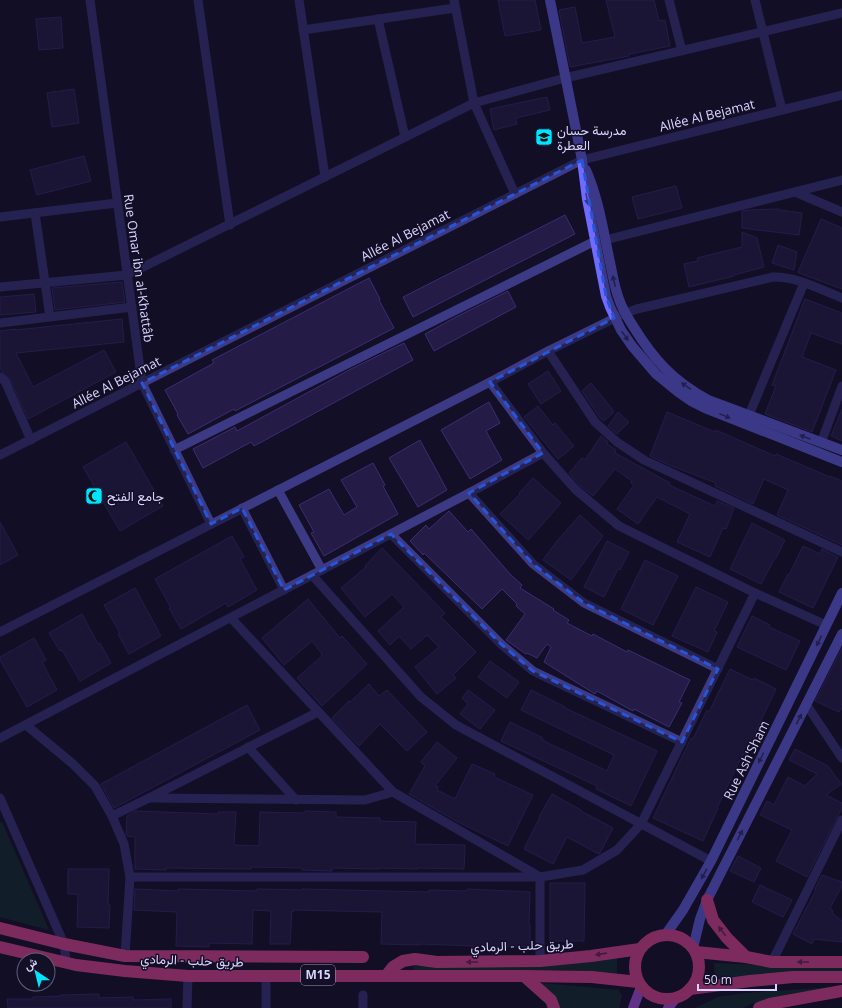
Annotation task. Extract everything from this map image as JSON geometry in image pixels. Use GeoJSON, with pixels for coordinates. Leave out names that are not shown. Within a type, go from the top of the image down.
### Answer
{"type":"FeatureCollection","features":[{"type":"Feature","properties":{"kind":"highway"},"geometry":{"type":"LineString","coordinates":[[707,900],[713,920],[727,938],[746,957]]}},
{"type":"Feature","properties":{"kind":"highway","name":"طريق حلب - الرمادي"},"geometry":{"type":"LineString","coordinates":[[0,928],[64,944],[125,956],[363,957]]}},
{"type":"Feature","properties":{"kind":"highway"},"geometry":{"type":"LineString","coordinates":[[666,934],[686,940],[694,950],[699,961],[699,971],[696,981],[690,989],[684,995],[667,1000],[648,994],[640,985],[634,971],[635,960],[640,949],[647,941],[656,936],[666,934]]}},
{"type":"Feature","properties":{"kind":"highway","name":"طريق حلب - الرمادي"},"geometry":{"type":"LineString","coordinates":[[0,946],[76,964],[125,971],[188,976],[322,975],[592,977],[640,985]]}},
{"type":"Feature","properties":{"kind":"highway","name":"طريق حلب - الرمادي"},"geometry":{"type":"LineString","coordinates":[[386,976],[393,968],[403,961],[415,959],[436,962],[540,961],[640,949]]}},
{"type":"Feature","properties":{"kind":"highway"},"geometry":{"type":"LineString","coordinates":[[694,950],[772,962],[842,962]]}},
{"type":"Feature","properties":{"kind":"highway"},"geometry":{"type":"LineString","coordinates":[[321,957],[322,975]]}},
{"type":"Feature","properties":{"kind":"highway"},"geometry":{"type":"LineString","coordinates":[[524,976],[551,1000],[554,1008]]}},
{"type":"Feature","properties":{"kind":"highway"},"geometry":{"type":"LineString","coordinates":[[690,989],[794,977],[842,977]]}},
{"type":"Feature","properties":{"kind":"highway"},"geometry":{"type":"LineString","coordinates":[[759,1008],[770,1004],[842,991]]}},
{"type":"Feature","properties":{"kind":"main road"},"geometry":{"type":"LineString","coordinates":[[633,1008],[640,985]]}},
{"type":"Feature","properties":{"kind":"main road"},"geometry":{"type":"LineString","coordinates":[[668,1008],[676,998]]}},
{"type":"Feature","properties":{"kind":"street","name":"Rue Omar ibn al-Khattâb"},"geometry":{"type":"LineString","coordinates":[[90,0],[142,383],[211,524]]}},
{"type":"Feature","properties":{"kind":"street"},"geometry":{"type":"LineString","coordinates":[[198,0],[230,224]]}},
{"type":"Feature","properties":{"kind":"street"},"geometry":{"type":"LineString","coordinates":[[299,0],[325,177]]}},
{"type":"Feature","properties":{"kind":"street"},"geometry":{"type":"LineString","coordinates":[[550,0],[582,160],[594,191],[606,296],[614,318],[621,330],[632,346],[656,374],[678,392],[691,400],[705,408],[842,462]]}},
{"type":"Feature","properties":{"kind":"street"},"geometry":{"type":"LineString","coordinates":[[669,0],[682,51]]}},
{"type":"Feature","properties":{"kind":"street"},"geometry":{"type":"LineString","coordinates":[[755,0],[782,110]]}},
{"type":"Feature","properties":{"kind":"street"},"geometry":{"type":"LineString","coordinates":[[303,30],[378,19],[454,4],[474,103],[516,194]]}},
{"type":"Feature","properties":{"kind":"street"},"geometry":{"type":"LineString","coordinates":[[0,287],[127,275],[474,103],[565,78],[842,13]]}},
{"type":"Feature","properties":{"kind":"street"},"geometry":{"type":"LineString","coordinates":[[378,19],[405,137]]}},
{"type":"Feature","properties":{"kind":"street","name":"Allée Al Bejamat"},"geometry":{"type":"LineString","coordinates":[[0,455],[582,160],[842,95]]}},
{"type":"Feature","properties":{"kind":"street"},"geometry":{"type":"LineString","coordinates":[[174,450],[600,241],[842,180]]}},
{"type":"Feature","properties":{"kind":"street"},"geometry":{"type":"LineString","coordinates":[[795,192],[842,212]]}},
{"type":"Feature","properties":{"kind":"street"},"geometry":{"type":"LineString","coordinates":[[0,217],[117,203]]}},
{"type":"Feature","properties":{"kind":"street"},"geometry":{"type":"LineString","coordinates":[[35,213],[50,317]]}},
{"type":"Feature","properties":{"kind":"street"},"geometry":{"type":"LineString","coordinates":[[600,241],[619,300],[625,313],[651,353],[677,380],[708,400],[842,450]]}},
{"type":"Feature","properties":{"kind":"street"},"geometry":{"type":"LineString","coordinates":[[0,632],[625,313],[773,277],[787,277],[842,298]]}},
{"type":"Feature","properties":{"kind":"street"},"geometry":{"type":"LineString","coordinates":[[749,415],[804,283]]}},
{"type":"Feature","properties":{"kind":"street"},"geometry":{"type":"LineString","coordinates":[[0,322],[132,307]]}},
{"type":"Feature","properties":{"kind":"street"},"geometry":{"type":"LineString","coordinates":[[548,351],[595,422],[617,442],[644,460],[842,552]]}},
{"type":"Feature","properties":{"kind":"street"},"geometry":{"type":"LineString","coordinates":[[0,377],[5,381],[31,440]]}},
{"type":"Feature","properties":{"kind":"street"},"geometry":{"type":"LineString","coordinates":[[490,382],[543,453],[576,490],[619,526],[755,593],[826,625]]}},
{"type":"Feature","properties":{"kind":"street"},"geometry":{"type":"LineString","coordinates":[[821,443],[842,386]]}},
{"type":"Feature","properties":{"kind":"street"},"geometry":{"type":"LineString","coordinates":[[0,738],[469,494],[543,453]]}},
{"type":"Feature","properties":{"kind":"street"},"geometry":{"type":"LineString","coordinates":[[278,490],[322,570]]}},
{"type":"Feature","properties":{"kind":"street"},"geometry":{"type":"LineString","coordinates":[[469,494],[533,564],[584,603],[718,669]]}},
{"type":"Feature","properties":{"kind":"street"},"geometry":{"type":"LineString","coordinates":[[242,508],[284,590]]}},
{"type":"Feature","properties":{"kind":"street"},"geometry":{"type":"LineString","coordinates":[[391,534],[501,644],[533,671],[682,742]]}},
{"type":"Feature","properties":{"kind":"street"},"geometry":{"type":"LineString","coordinates":[[312,575],[421,697],[456,725],[711,861]]}},
{"type":"Feature","properties":{"kind":"street"},"geometry":{"type":"LineString","coordinates":[[130,877],[540,877],[583,870],[617,850],[641,824],[755,593]]}},
{"type":"Feature","properties":{"kind":"street","name":"Rue Ash'Sham"},"geometry":{"type":"LineString","coordinates":[[666,934],[684,910],[711,861],[842,593]]}},
{"type":"Feature","properties":{"kind":"street"},"geometry":{"type":"LineString","coordinates":[[231,618],[393,792],[540,877]]}},
{"type":"Feature","properties":{"kind":"street"},"geometry":{"type":"LineString","coordinates":[[694,950],[700,919],[707,900],[842,634]]}},
{"type":"Feature","properties":{"kind":"street"},"geometry":{"type":"LineString","coordinates":[[806,704],[842,758]]}},
{"type":"Feature","properties":{"kind":"street"},"geometry":{"type":"LineString","coordinates":[[112,816],[318,712]]}},
{"type":"Feature","properties":{"kind":"street"},"geometry":{"type":"LineString","coordinates":[[26,725],[73,764],[94,786],[112,816],[124,844],[130,877],[125,956]]}},
{"type":"Feature","properties":{"kind":"street"},"geometry":{"type":"LineString","coordinates":[[248,747],[296,800]]}},
{"type":"Feature","properties":{"kind":"street"},"geometry":{"type":"LineString","coordinates":[[149,798],[365,800],[393,792]]}},
{"type":"Feature","properties":{"kind":"street"},"geometry":{"type":"LineString","coordinates":[[0,798],[64,944],[66,962]]}},
{"type":"Feature","properties":{"kind":"street"},"geometry":{"type":"LineString","coordinates":[[772,962],[842,820]]}},
{"type":"Feature","properties":{"kind":"street"},"geometry":{"type":"LineString","coordinates":[[540,877],[540,961]]}},
{"type":"Feature","properties":{"kind":"street"},"geometry":{"type":"LineString","coordinates":[[187,1008],[188,976]]}},
{"type":"Feature","properties":{"kind":"street"},"geometry":{"type":"LineString","coordinates":[[266,976],[266,1008]]}},
{"type":"Feature","properties":{"kind":"street"},"geometry":{"type":"LineString","coordinates":[[363,995],[364,1008]]}},
{"type":"Feature","properties":{"kind":"highlighted area"},"geometry":{"type":"Polygon","coordinates":[[[582,160],[606,296],[614,318],[490,382],[543,453],[469,493],[533,564],[584,603],[718,669],[682,742],[533,671],[501,644],[391,534],[284,590],[242,508],[211,524],[142,383],[582,160]]]}},
{"type":"Feature","properties":{"kind":"green space"},"geometry":{"type":"Polygon","coordinates":[[[2,822],[49,930],[0,917],[0,823],[2,822]]]}},
{"type":"Feature","properties":{"kind":"green space"},"geometry":{"type":"Polygon","coordinates":[[[617,956],[617,973],[569,970],[414,970],[413,966],[496,965],[617,956]]]}},
{"type":"Feature","properties":{"kind":"green space"},"geometry":{"type":"Polygon","coordinates":[[[714,963],[765,965],[842,965],[842,973],[782,974],[715,978],[714,963]]]}},
{"type":"Feature","properties":{"kind":"green space"},"geometry":{"type":"Polygon","coordinates":[[[540,983],[619,990],[622,996],[619,1008],[560,1008],[540,983]]]}},
{"type":"Feature","properties":{"kind":"green space"},"geometry":{"type":"Polygon","coordinates":[[[835,987],[791,994],[751,1004],[743,1008],[695,1008],[718,997],[745,993],[835,987]]]}},
{"type":"Feature","properties":{"kind":"building"},"geometry":{"type":"Polygon","coordinates":[[[498,0],[535,0],[541,30],[505,36],[498,0]]]}},
{"type":"Feature","properties":{"kind":"building"},"geometry":{"type":"Polygon","coordinates":[[[606,0],[654,0],[659,21],[665,20],[670,46],[629,54],[629,56],[570,67],[559,10],[575,7],[582,43],[615,37],[606,0]]]}},
{"type":"Feature","properties":{"kind":"building"},"geometry":{"type":"Polygon","coordinates":[[[61,17],[63,48],[39,50],[36,19],[61,17]]]}},
{"type":"Feature","properties":{"kind":"building"},"geometry":{"type":"Polygon","coordinates":[[[74,89],[79,123],[52,127],[47,93],[74,89]]]}},
{"type":"Feature","properties":{"kind":"building"},"geometry":{"type":"Polygon","coordinates":[[[547,97],[550,110],[516,118],[517,124],[494,130],[490,109],[547,97]]]}},
{"type":"Feature","properties":{"kind":"building"},"geometry":{"type":"Polygon","coordinates":[[[84,156],[91,181],[37,195],[30,170],[84,156]]]}},
{"type":"Feature","properties":{"kind":"building"},"geometry":{"type":"Polygon","coordinates":[[[676,186],[682,208],[638,219],[632,197],[676,186]]]}},
{"type":"Feature","properties":{"kind":"building"},"geometry":{"type":"Polygon","coordinates":[[[779,209],[802,213],[799,235],[742,228],[742,211],[779,209]]]}},
{"type":"Feature","properties":{"kind":"building"},"geometry":{"type":"Polygon","coordinates":[[[565,215],[575,234],[413,317],[403,297],[565,215]]]}},
{"type":"Feature","properties":{"kind":"building"},"geometry":{"type":"Polygon","coordinates":[[[821,219],[842,228],[842,289],[798,272],[821,219]]]}},
{"type":"Feature","properties":{"kind":"building"},"geometry":{"type":"Polygon","coordinates":[[[742,232],[757,238],[764,267],[689,287],[684,264],[698,261],[697,258],[742,247],[742,232]]]}},
{"type":"Feature","properties":{"kind":"building"},"geometry":{"type":"Polygon","coordinates":[[[778,245],[797,252],[794,270],[772,263],[778,245]]]}},
{"type":"Feature","properties":{"kind":"building"},"geometry":{"type":"Polygon","coordinates":[[[369,278],[394,328],[188,434],[165,390],[214,363],[212,360],[369,278]]]}},
{"type":"Feature","properties":{"kind":"building"},"geometry":{"type":"Polygon","coordinates":[[[122,282],[125,302],[55,310],[52,288],[122,282]]]}},
{"type":"Feature","properties":{"kind":"building"},"geometry":{"type":"Polygon","coordinates":[[[508,291],[516,307],[434,351],[425,334],[508,291]]]}},
{"type":"Feature","properties":{"kind":"building"},"geometry":{"type":"Polygon","coordinates":[[[34,294],[36,312],[0,315],[0,297],[34,294]]]}},
{"type":"Feature","properties":{"kind":"building"},"geometry":{"type":"Polygon","coordinates":[[[805,299],[842,313],[842,344],[811,333],[802,357],[836,370],[812,432],[765,414],[776,386],[772,385],[805,299]]]}},
{"type":"Feature","properties":{"kind":"building"},"geometry":{"type":"Polygon","coordinates":[[[122,319],[124,342],[16,353],[33,387],[104,350],[116,372],[28,419],[10,379],[2,372],[0,367],[0,331],[122,319]]]}},
{"type":"Feature","properties":{"kind":"building"},"geometry":{"type":"Polygon","coordinates":[[[404,343],[413,360],[254,446],[251,442],[203,468],[193,449],[235,427],[237,431],[351,369],[404,343]]]}},
{"type":"Feature","properties":{"kind":"building"},"geometry":{"type":"Polygon","coordinates":[[[548,371],[561,391],[541,404],[528,384],[548,371]]]}},
{"type":"Feature","properties":{"kind":"building"},"geometry":{"type":"Polygon","coordinates":[[[591,383],[613,410],[613,413],[604,421],[600,418],[582,391],[591,383]]]}},
{"type":"Feature","properties":{"kind":"building"},"geometry":{"type":"Polygon","coordinates":[[[489,402],[500,423],[486,431],[502,460],[470,479],[441,430],[489,402]]]}},
{"type":"Feature","properties":{"kind":"building"},"geometry":{"type":"Polygon","coordinates":[[[538,406],[553,425],[555,423],[574,446],[558,459],[524,417],[538,406]]]}},
{"type":"Feature","properties":{"kind":"building"},"geometry":{"type":"Polygon","coordinates":[[[842,409],[842,441],[831,436],[842,409]]]}},
{"type":"Feature","properties":{"kind":"building"},"geometry":{"type":"Polygon","coordinates":[[[618,412],[629,422],[617,434],[608,426],[618,412]]]}},
{"type":"Feature","properties":{"kind":"building"},"geometry":{"type":"Polygon","coordinates":[[[667,412],[715,432],[716,430],[775,456],[776,454],[842,481],[842,545],[777,515],[788,490],[764,479],[753,504],[715,486],[716,483],[650,456],[667,412]]]}},
{"type":"Feature","properties":{"kind":"building"},"geometry":{"type":"Polygon","coordinates":[[[601,436],[608,442],[607,444],[616,450],[615,453],[670,483],[669,485],[715,506],[717,501],[734,508],[726,529],[723,528],[710,557],[677,542],[690,514],[657,497],[638,524],[617,509],[634,485],[631,483],[632,481],[615,469],[593,496],[580,486],[569,473],[582,458],[585,460],[601,436]]]}},
{"type":"Feature","properties":{"kind":"building"},"geometry":{"type":"Polygon","coordinates":[[[420,440],[447,490],[418,507],[389,458],[420,440]]]}},
{"type":"Feature","properties":{"kind":"building"},"geometry":{"type":"Polygon","coordinates":[[[126,442],[163,506],[120,531],[83,467],[126,442]]]}},
{"type":"Feature","properties":{"kind":"building"},"geometry":{"type":"Polygon","coordinates":[[[373,463],[398,514],[324,556],[311,533],[314,532],[299,505],[329,489],[344,515],[357,507],[341,480],[373,463]]]}},
{"type":"Feature","properties":{"kind":"building"},"geometry":{"type":"Polygon","coordinates":[[[533,478],[561,503],[528,540],[500,514],[520,494],[519,493],[533,478]]]}},
{"type":"Feature","properties":{"kind":"building"},"geometry":{"type":"Polygon","coordinates":[[[449,511],[468,532],[471,529],[510,574],[522,585],[520,588],[569,620],[567,623],[592,636],[593,634],[627,652],[628,650],[690,680],[679,702],[682,703],[669,727],[634,709],[633,711],[597,691],[595,694],[544,662],[551,647],[547,644],[537,658],[527,653],[526,654],[506,640],[525,614],[516,606],[517,604],[502,589],[482,609],[424,553],[423,555],[410,541],[426,525],[429,529],[449,511]]]}},
{"type":"Feature","properties":{"kind":"building"},"geometry":{"type":"Polygon","coordinates":[[[580,515],[603,536],[571,580],[543,560],[557,541],[580,515]]]}},
{"type":"Feature","properties":{"kind":"building"},"geometry":{"type":"Polygon","coordinates":[[[0,522],[18,555],[0,565],[0,522]]]}},
{"type":"Feature","properties":{"kind":"building"},"geometry":{"type":"Polygon","coordinates":[[[752,523],[785,540],[761,584],[730,569],[752,523]]]}},
{"type":"Feature","properties":{"kind":"building"},"geometry":{"type":"Polygon","coordinates":[[[232,536],[244,557],[240,559],[257,590],[228,607],[226,603],[181,629],[155,579],[232,536]]]}},
{"type":"Feature","properties":{"kind":"building"},"geometry":{"type":"Polygon","coordinates":[[[607,541],[629,552],[620,570],[618,569],[604,597],[584,587],[607,541]]]}},
{"type":"Feature","properties":{"kind":"building"},"geometry":{"type":"Polygon","coordinates":[[[803,546],[820,554],[822,549],[838,557],[813,608],[779,592],[803,546]]]}},
{"type":"Feature","properties":{"kind":"building"},"geometry":{"type":"Polygon","coordinates":[[[382,548],[445,613],[441,617],[476,652],[453,675],[456,678],[437,694],[415,667],[439,647],[427,635],[411,649],[399,636],[390,645],[378,631],[404,607],[392,594],[365,617],[341,588],[366,567],[365,566],[382,548]]]}},
{"type":"Feature","properties":{"kind":"building"},"geometry":{"type":"Polygon","coordinates":[[[645,560],[678,576],[653,625],[621,609],[645,560]]]}},
{"type":"Feature","properties":{"kind":"building"},"geometry":{"type":"Polygon","coordinates":[[[696,587],[728,602],[714,631],[717,632],[708,652],[672,636],[696,587]]]}},
{"type":"Feature","properties":{"kind":"building"},"geometry":{"type":"Polygon","coordinates":[[[135,588],[161,636],[129,654],[118,634],[120,633],[104,605],[135,588]]]}},
{"type":"Feature","properties":{"kind":"building"},"geometry":{"type":"Polygon","coordinates":[[[308,599],[340,638],[342,636],[367,664],[322,706],[297,678],[322,656],[312,641],[284,665],[262,638],[308,599]]]}},
{"type":"Feature","properties":{"kind":"building"},"geometry":{"type":"Polygon","coordinates":[[[82,614],[98,644],[100,643],[111,663],[80,681],[62,650],[60,651],[49,633],[82,614]]]}},
{"type":"Feature","properties":{"kind":"building"},"geometry":{"type":"Polygon","coordinates":[[[752,616],[770,625],[769,627],[800,641],[786,670],[737,647],[752,616]]]}},
{"type":"Feature","properties":{"kind":"building"},"geometry":{"type":"Polygon","coordinates":[[[34,638],[46,660],[42,662],[57,690],[27,707],[0,660],[0,657],[34,638]]]}},
{"type":"Feature","properties":{"kind":"building"},"geometry":{"type":"Polygon","coordinates":[[[842,648],[842,707],[839,712],[815,701],[842,648]]]}},
{"type":"Feature","properties":{"kind":"building"},"geometry":{"type":"Polygon","coordinates":[[[490,661],[519,682],[507,698],[478,677],[490,661]]]}},
{"type":"Feature","properties":{"kind":"building"},"geometry":{"type":"Polygon","coordinates":[[[730,669],[753,680],[754,678],[776,689],[746,756],[743,754],[703,841],[653,818],[691,738],[693,739],[707,710],[709,712],[730,669]]]}},
{"type":"Feature","properties":{"kind":"building"},"geometry":{"type":"Polygon","coordinates":[[[369,684],[379,696],[387,690],[427,732],[407,751],[380,724],[359,746],[332,718],[369,684]]]}},
{"type":"Feature","properties":{"kind":"building"},"geometry":{"type":"Polygon","coordinates":[[[468,690],[495,710],[480,729],[460,714],[468,704],[462,698],[468,690]]]}},
{"type":"Feature","properties":{"kind":"building"},"geometry":{"type":"Polygon","coordinates":[[[531,690],[565,708],[657,751],[631,806],[596,789],[597,786],[501,741],[510,722],[543,738],[542,740],[607,771],[614,755],[521,710],[531,690]]]}},
{"type":"Feature","properties":{"kind":"building"},"geometry":{"type":"Polygon","coordinates":[[[247,705],[260,730],[114,808],[101,784],[247,705]]]}},
{"type":"Feature","properties":{"kind":"building"},"geometry":{"type":"Polygon","coordinates":[[[437,742],[457,758],[435,786],[438,787],[437,790],[455,799],[472,764],[495,774],[494,777],[533,795],[508,846],[456,821],[409,794],[425,766],[421,762],[437,742]]]}},
{"type":"Feature","properties":{"kind":"building"},"geometry":{"type":"Polygon","coordinates":[[[795,749],[828,766],[841,784],[826,795],[842,803],[842,808],[807,877],[776,861],[792,830],[760,815],[767,801],[774,805],[788,777],[805,786],[817,774],[789,760],[795,749]]]}},
{"type":"Feature","properties":{"kind":"building"},"geometry":{"type":"Polygon","coordinates":[[[552,794],[613,828],[599,854],[567,837],[553,864],[524,849],[552,794]]]}},
{"type":"Feature","properties":{"kind":"building"},"geometry":{"type":"Polygon","coordinates":[[[135,811],[218,814],[218,812],[236,812],[234,845],[259,846],[260,812],[336,812],[336,817],[380,818],[380,821],[416,822],[415,844],[465,845],[464,869],[332,868],[331,871],[302,870],[302,868],[251,867],[251,869],[135,869],[135,837],[127,836],[126,834],[127,816],[135,811]]]}},
{"type":"Feature","properties":{"kind":"building"},"geometry":{"type":"Polygon","coordinates":[[[738,856],[761,868],[754,882],[730,871],[738,856]]]}},
{"type":"Feature","properties":{"kind":"building"},"geometry":{"type":"Polygon","coordinates":[[[68,869],[109,869],[109,928],[77,927],[78,894],[68,894],[68,869]]]}},
{"type":"Feature","properties":{"kind":"building"},"geometry":{"type":"Polygon","coordinates":[[[822,875],[842,882],[842,886],[830,908],[833,911],[832,913],[842,921],[842,942],[814,939],[812,944],[793,934],[816,890],[815,889],[822,875]]]}},
{"type":"Feature","properties":{"kind":"building"},"geometry":{"type":"Polygon","coordinates":[[[550,883],[585,883],[584,941],[550,941],[550,883]]]}},
{"type":"Feature","properties":{"kind":"building"},"geometry":{"type":"Polygon","coordinates":[[[760,885],[792,900],[783,917],[752,902],[760,885]]]}},
{"type":"Feature","properties":{"kind":"building"},"geometry":{"type":"Polygon","coordinates":[[[135,889],[178,891],[178,889],[257,891],[257,889],[302,889],[429,892],[429,890],[467,891],[467,889],[530,892],[530,947],[381,944],[382,912],[293,910],[290,944],[270,944],[271,911],[253,910],[252,944],[209,943],[209,947],[176,946],[177,912],[134,910],[135,889]]]}},
{"type":"Feature","properties":{"kind":"building"},"geometry":{"type":"Polygon","coordinates":[[[99,994],[99,998],[133,997],[133,1000],[171,999],[171,1008],[8,1008],[7,999],[33,999],[33,997],[99,994]]]}},
{"type":"Feature","properties":{"kind":"place","name":"مدرسة حسان العطرة"},"geometry":{"type":"Point","coordinates":[544,137]}},
{"type":"Feature","properties":{"kind":"place","name":"جامع الفتح"},"geometry":{"type":"Point","coordinates":[94,496]}}]}
